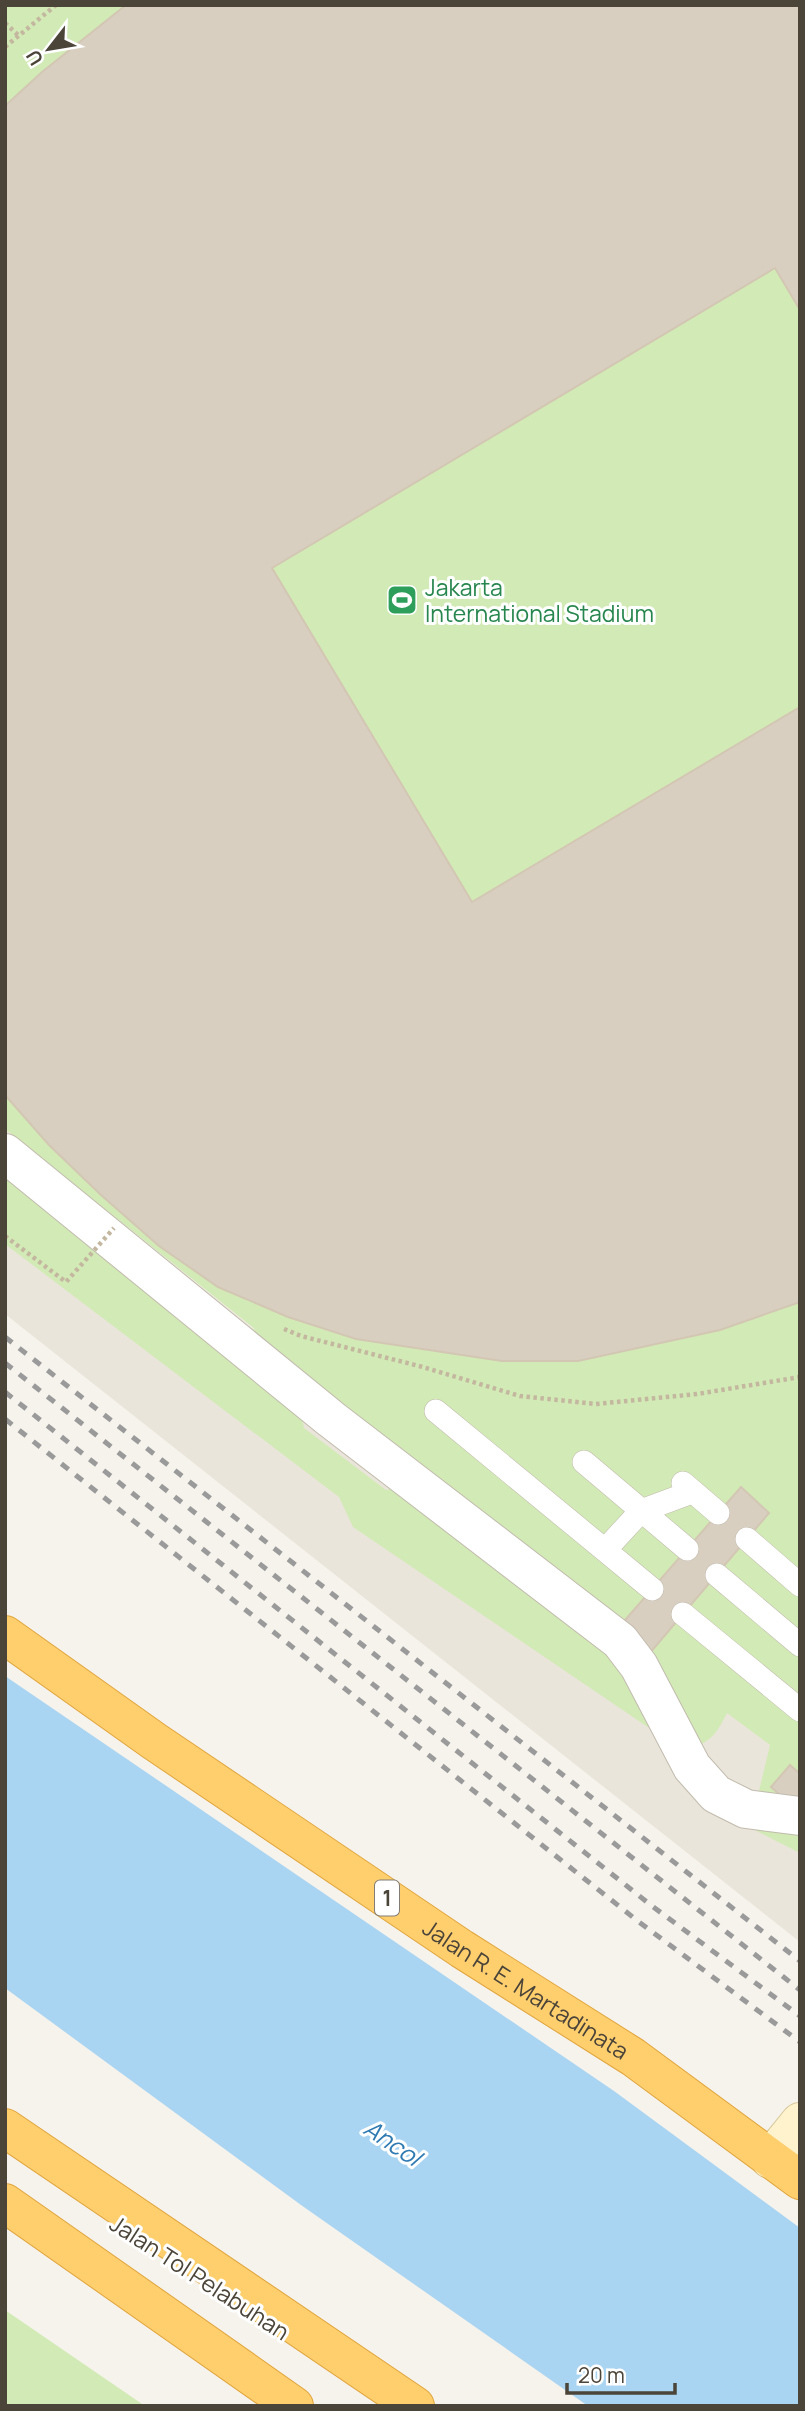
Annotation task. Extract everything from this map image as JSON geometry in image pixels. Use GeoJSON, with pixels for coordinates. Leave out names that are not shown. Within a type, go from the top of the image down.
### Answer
{"type":"FeatureCollection","features":[{"type":"Feature","properties":{"kind":"highway","name":"Jalan R. E. Martadinata"},"geometry":{"type":"LineString","coordinates":[[5,1635],[154,1741],[462,1949],[633,2057],[785,2170]]}},
{"type":"Feature","properties":{"kind":"highway"},"geometry":{"type":"LineString","coordinates":[[5,2128],[415,2406]]}},
{"type":"Feature","properties":{"kind":"highway","name":"Jalan Tol Pelabuhan"},"geometry":{"type":"LineString","coordinates":[[5,2147],[395,2406]]}},
{"type":"Feature","properties":{"kind":"highway"},"geometry":{"type":"LineString","coordinates":[[5,2203],[294,2406]]}},
{"type":"Feature","properties":{"kind":"highway"},"geometry":{"type":"LineString","coordinates":[[5,2222],[275,2406]]}},
{"type":"Feature","properties":{"kind":"main road"},"geometry":{"type":"LineString","coordinates":[[785,2170],[800,2122]]}},
{"type":"Feature","properties":{"kind":"street"},"geometry":{"type":"LineString","coordinates":[[5,1153],[331,1419],[620,1641],[639,1666],[692,1767],[716,1794],[746,1809],[800,1816]]}},
{"type":"Feature","properties":{"kind":"lane"},"geometry":{"type":"LineString","coordinates":[[436,1412],[653,1589]]}},
{"type":"Feature","properties":{"kind":"lane"},"geometry":{"type":"LineString","coordinates":[[584,1462],[687,1549]]}},
{"type":"Feature","properties":{"kind":"lane"},"geometry":{"type":"LineString","coordinates":[[606,1550],[641,1511],[688,1488],[718,1513]]}},
{"type":"Feature","properties":{"kind":"lane"},"geometry":{"type":"LineString","coordinates":[[747,1539],[800,1586]]}},
{"type":"Feature","properties":{"kind":"lane"},"geometry":{"type":"LineString","coordinates":[[717,1575],[800,1645]]}},
{"type":"Feature","properties":{"kind":"lane"},"geometry":{"type":"LineString","coordinates":[[683,1614],[800,1710]]}},
{"type":"Feature","properties":{"kind":"path"},"geometry":{"type":"LineString","coordinates":[[5,47],[56,5]]}},
{"type":"Feature","properties":{"kind":"path"},"geometry":{"type":"LineString","coordinates":[[5,23],[18,35]]}},
{"type":"Feature","properties":{"kind":"path"},"geometry":{"type":"LineString","coordinates":[[5,1236],[66,1282],[114,1228]]}},
{"type":"Feature","properties":{"kind":"path"},"geometry":{"type":"LineString","coordinates":[[277,1326],[301,1336],[419,1366],[520,1396],[596,1404],[697,1394],[800,1377]]}},
{"type":"Feature","properties":{"kind":"shaded area"},"geometry":{"type":"Polygon","coordinates":[[[5,1129],[800,1767],[800,1942],[5,1314],[5,1129]]]}},
{"type":"Feature","properties":{"kind":"green space","name":"Jakarta International Stadium"},"geometry":{"type":"Polygon","coordinates":[[[5,5],[800,5],[800,1774],[786,1800],[766,1799],[759,1791],[770,1745],[727,1713],[715,1733],[695,1747],[655,1675],[245,1326],[256,1330],[5,1129],[5,5]]]}},
{"type":"Feature","properties":{"kind":"green space"},"geometry":{"type":"Polygon","coordinates":[[[5,1166],[297,1396],[304,1428],[386,1490],[407,1485],[614,1642],[661,1736],[353,1527],[339,1497],[5,1244],[5,1166]]]}},
{"type":"Feature","properties":{"kind":"green space"},"geometry":{"type":"Polygon","coordinates":[[[737,1821],[800,1822],[800,1853],[737,1821]]]}},
{"type":"Feature","properties":{"kind":"green space"},"geometry":{"type":"Polygon","coordinates":[[[5,2310],[145,2406],[5,2406],[5,2310]]]}},
{"type":"Feature","properties":{"kind":"water","name":"Ancol"},"geometry":{"type":"Polygon","coordinates":[[[5,1676],[614,2091],[800,2228],[800,2406],[588,2406],[301,2205],[5,1988],[5,1676]]]}},
{"type":"Feature","properties":{"kind":"building","name":"Jakarta International Stadium"},"geometry":{"type":"Polygon","coordinates":[[[126,5],[800,5],[800,310],[775,268],[272,568],[472,902],[800,707],[800,1302],[720,1330],[578,1361],[502,1361],[356,1339],[288,1317],[218,1287],[159,1246],[49,1145],[5,1095],[5,106],[42,72],[126,5]]]}},
{"type":"Feature","properties":{"kind":"building"},"geometry":{"type":"Polygon","coordinates":[[[741,1487],[769,1513],[649,1654],[619,1627],[741,1487]]]}},
{"type":"Feature","properties":{"kind":"building"},"geometry":{"type":"Polygon","coordinates":[[[790,1765],[800,1774],[800,1795],[791,1805],[771,1787],[790,1765]]]}},
{"type":"Feature","properties":{"kind":"railway"},"geometry":{"type":"LineString","coordinates":[[5,1337],[800,1961]]}},
{"type":"Feature","properties":{"kind":"railway"},"geometry":{"type":"LineString","coordinates":[[5,1363],[800,1990]]}},
{"type":"Feature","properties":{"kind":"railway"},"geometry":{"type":"LineString","coordinates":[[5,1392],[652,1906],[800,2016]]}},
{"type":"Feature","properties":{"kind":"railway"},"geometry":{"type":"LineString","coordinates":[[5,1419],[639,1922],[800,2042]]}},
{"type":"Feature","properties":{"kind":"place","name":"Jakarta International Stadium"},"geometry":{"type":"Point","coordinates":[402,600]}}]}
